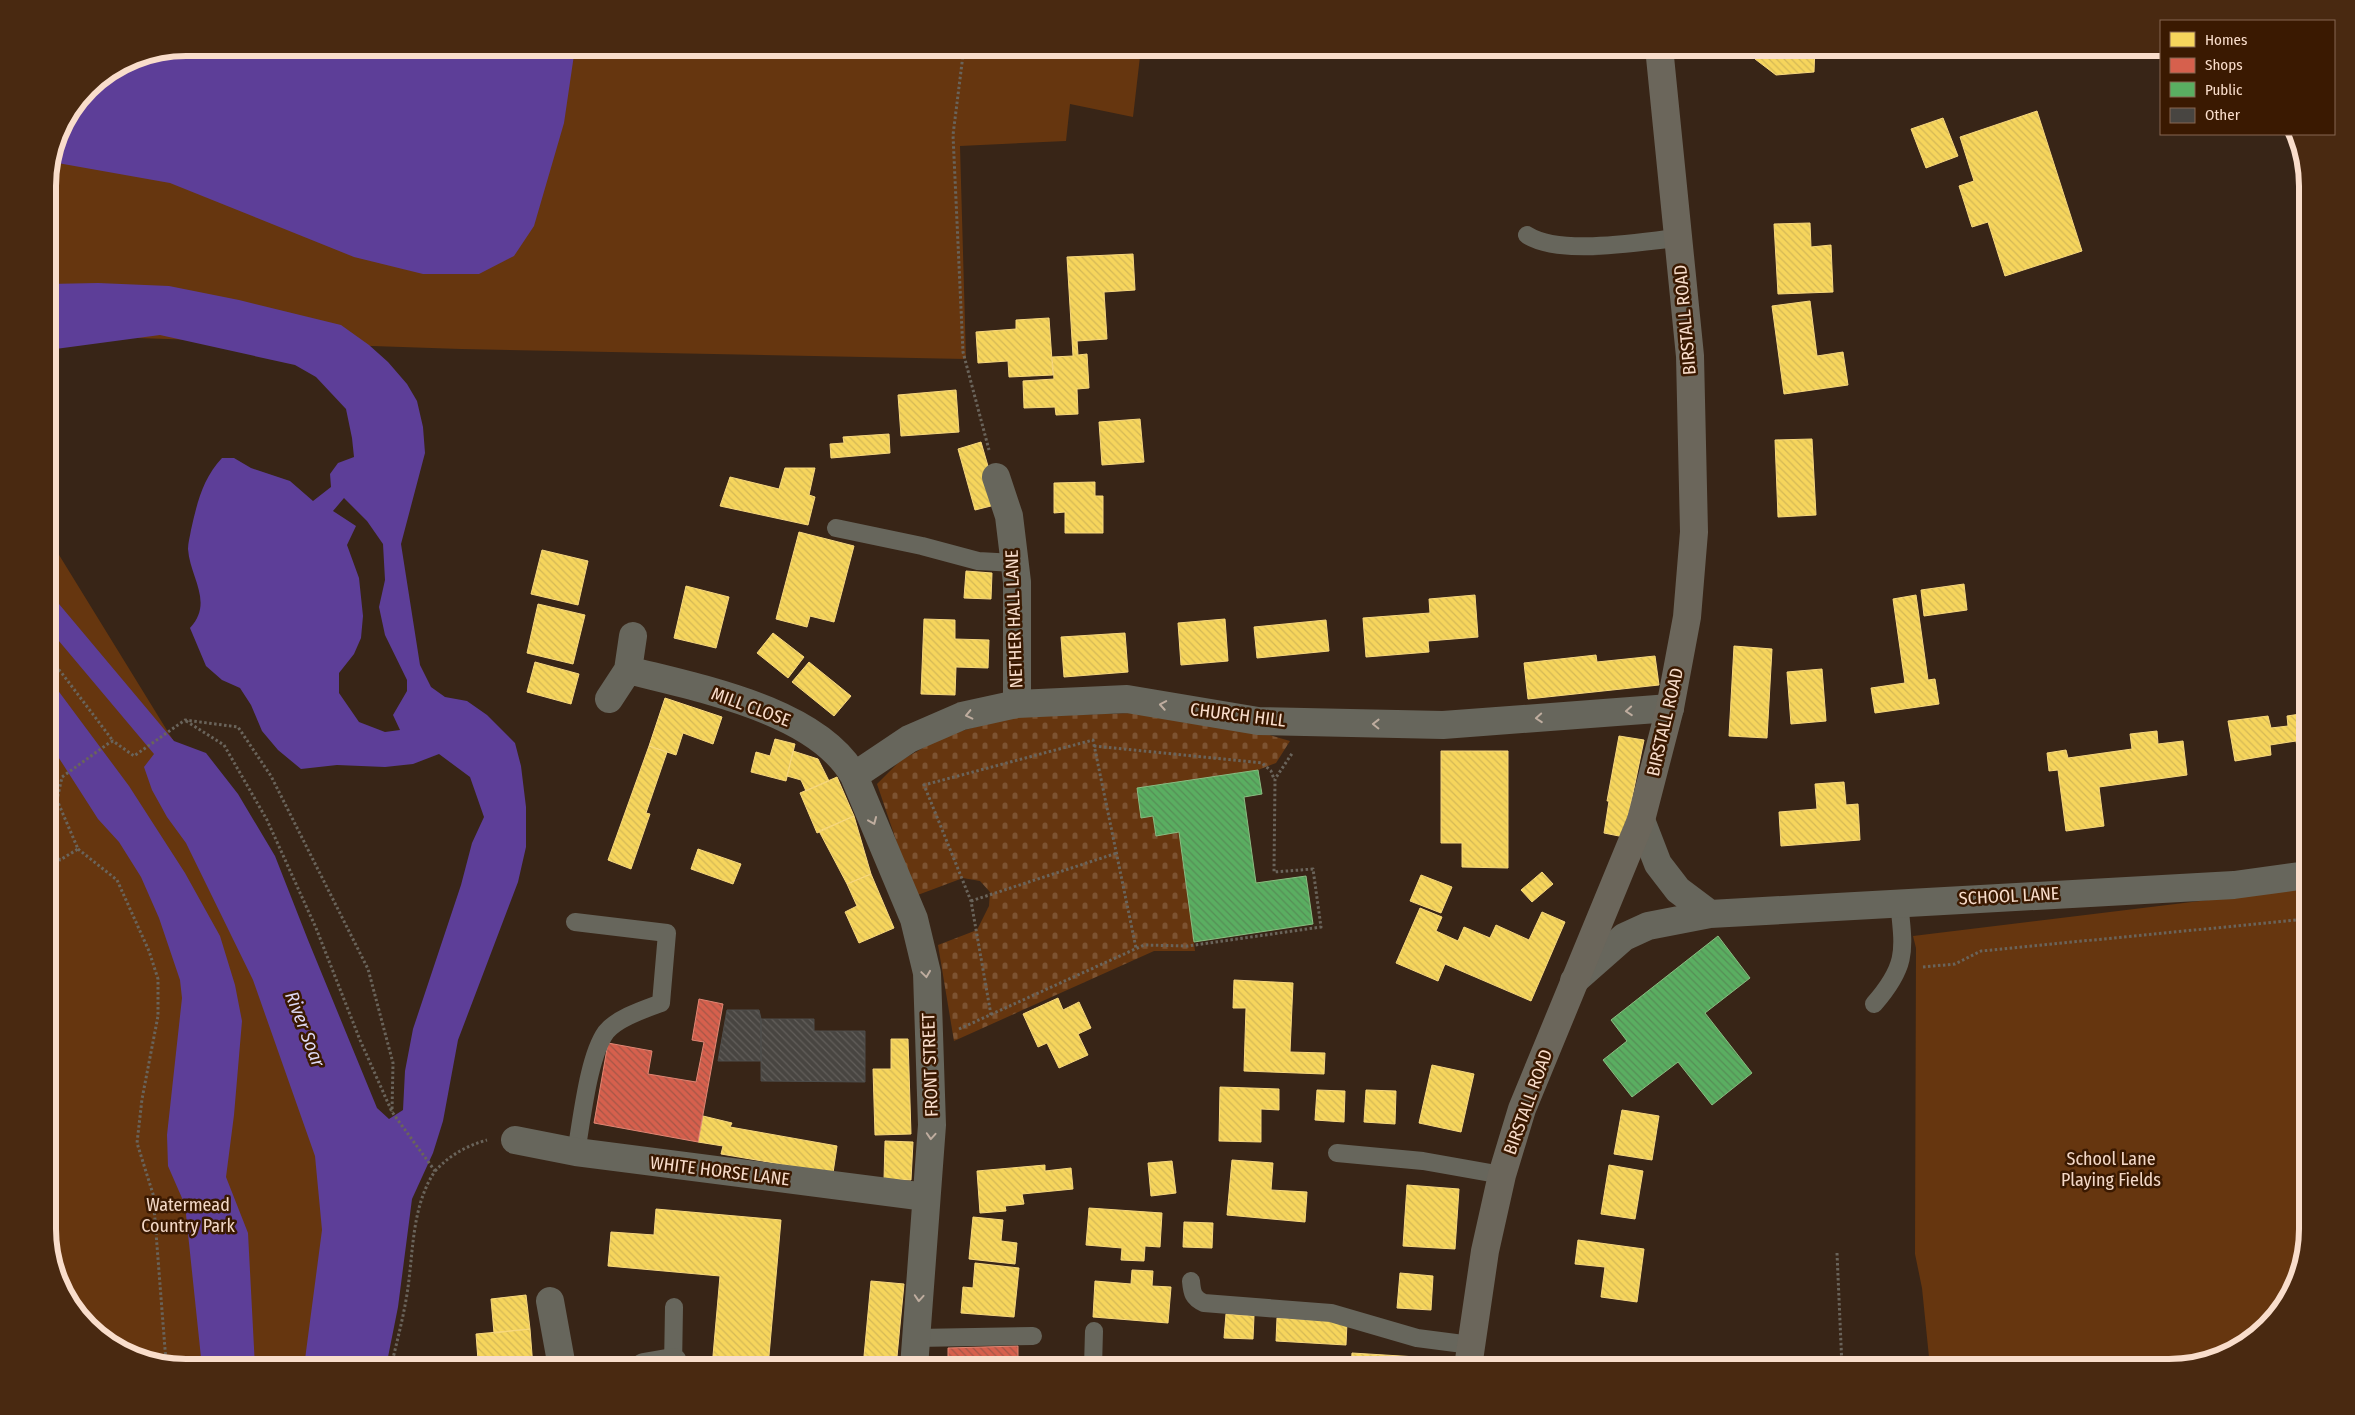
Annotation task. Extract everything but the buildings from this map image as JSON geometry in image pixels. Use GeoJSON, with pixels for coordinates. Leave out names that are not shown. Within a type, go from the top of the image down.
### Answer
{"type":"FeatureCollection","features":[{"type":"Feature","properties":{"kind":"street","name":"BIRSTALL ROAD"},"geometry":{"type":"LineString","coordinates":[[1470,1356],[1485,1251],[1502,1174],[1522,1109],[1641,820],[1670,708],[1687,617],[1694,532],[1690,356],[1660,56]]}},
{"type":"Feature","properties":{"kind":"street","name":"NETHER HALL LANE"},"geometry":{"type":"LineString","coordinates":[[996,477],[1009,516],[1017,582],[1017,704]]}},
{"type":"Feature","properties":{"kind":"street"},"geometry":{"type":"LineString","coordinates":[[610,699],[628,670],[633,636]]}},
{"type":"Feature","properties":{"kind":"street","name":"MILL CLOSE"},"geometry":{"type":"LineString","coordinates":[[628,670],[720,694],[796,723],[830,746],[846,762],[854,776]]}},
{"type":"Feature","properties":{"kind":"street","name":"CHURCH HILL"},"geometry":{"type":"LineString","coordinates":[[854,776],[909,740],[962,716],[1017,704],[1127,699],[1258,721],[1443,725],[1670,708]]}},
{"type":"Feature","properties":{"kind":"street","name":"FRONT STREET"},"geometry":{"type":"LineString","coordinates":[[854,776],[914,919],[927,973],[932,1125],[915,1359]]}},
{"type":"Feature","properties":{"kind":"street"},"geometry":{"type":"LineString","coordinates":[[1641,820],[1658,864],[1678,890],[1710,914]]}},
{"type":"Feature","properties":{"kind":"street","name":"SCHOOL LANE"},"geometry":{"type":"LineString","coordinates":[[1574,981],[1624,937],[1648,926],[1710,914],[1899,902],[2234,885],[2299,876]]}},
{"type":"Feature","properties":{"kind":"street","name":"WHITE HORSE LANE"},"geometry":{"type":"LineString","coordinates":[[515,1140],[576,1152],[926,1197]]}},
{"type":"Feature","properties":{"kind":"street"},"geometry":{"type":"LineString","coordinates":[[550,1301],[560,1359]]}},
{"type":"Feature","properties":{"kind":"lane"},"geometry":{"type":"LineString","coordinates":[[1527,235],[1537,241],[1575,246],[1678,238]]}},
{"type":"Feature","properties":{"kind":"lane"},"geometry":{"type":"LineString","coordinates":[[836,528],[922,546],[978,561],[1015,563]]}},
{"type":"Feature","properties":{"kind":"lane"},"geometry":{"type":"LineString","coordinates":[[1874,1004],[1888,988],[1899,969],[1904,948],[1899,902]]}},
{"type":"Feature","properties":{"kind":"lane"},"geometry":{"type":"LineString","coordinates":[[575,922],[667,933],[661,1003],[632,1014],[607,1031],[594,1059],[576,1152]]}},
{"type":"Feature","properties":{"kind":"lane"},"geometry":{"type":"LineString","coordinates":[[1337,1153],[1423,1161],[1502,1174]]}},
{"type":"Feature","properties":{"kind":"lane"},"geometry":{"type":"LineString","coordinates":[[1191,1281],[1192,1294],[1196,1299],[1204,1303],[1331,1313],[1470,1356]]}},
{"type":"Feature","properties":{"kind":"lane"},"geometry":{"type":"LineString","coordinates":[[674,1307],[674,1359]]}},
{"type":"Feature","properties":{"kind":"lane"},"geometry":{"type":"LineString","coordinates":[[1093,1359],[1094,1331]]}},
{"type":"Feature","properties":{"kind":"lane"},"geometry":{"type":"LineString","coordinates":[[916,1338],[1034,1336]]}},
{"type":"Feature","properties":{"kind":"path"},"geometry":{"type":"LineString","coordinates":[[963,56],[953,135],[963,352],[996,477]]}},
{"type":"Feature","properties":{"kind":"path"},"geometry":{"type":"LineString","coordinates":[[57,668],[113,741],[134,756],[185,720],[238,727],[271,776],[368,970],[393,1063],[392,1112]]}},
{"type":"Feature","properties":{"kind":"path"},"geometry":{"type":"LineString","coordinates":[[185,720],[224,745],[266,820],[316,928],[360,1040],[392,1112],[435,1171]]}},
{"type":"Feature","properties":{"kind":"path"},"geometry":{"type":"LineString","coordinates":[[1275,780],[1313,722]]}},
{"type":"Feature","properties":{"kind":"path"},"geometry":{"type":"LineString","coordinates":[[991,1015],[971,900],[924,785],[1093,740],[1136,948]]}},
{"type":"Feature","properties":{"kind":"path"},"geometry":{"type":"LineString","coordinates":[[113,741],[62,777],[57,800],[78,849],[117,880],[149,950],[158,980],[158,1016],[142,1099],[137,1143],[153,1194],[166,1357]]}},
{"type":"Feature","properties":{"kind":"path"},"geometry":{"type":"LineString","coordinates":[[930,1042],[1144,945],[1188,946],[1321,927],[1313,868],[1274,872],[1275,780],[1262,763],[1094,746]]}},
{"type":"Feature","properties":{"kind":"path"},"geometry":{"type":"LineString","coordinates":[[57,857],[60,860],[78,849]]}},
{"type":"Feature","properties":{"kind":"path"},"geometry":{"type":"LineString","coordinates":[[971,900],[1117,853]]}},
{"type":"Feature","properties":{"kind":"path"},"geometry":{"type":"LineString","coordinates":[[1899,969],[1955,964],[1982,952],[2299,920]]}},
{"type":"Feature","properties":{"kind":"path"},"geometry":{"type":"LineString","coordinates":[[393,1359],[407,1300],[418,1209],[426,1186],[435,1171],[445,1160],[466,1146],[490,1139],[515,1140]]}},
{"type":"Feature","properties":{"kind":"path"},"geometry":{"type":"LineString","coordinates":[[1837,1253],[1842,1359]]}},
{"type":"Feature","properties":{"kind":"green space"},"geometry":{"type":"Polygon","coordinates":[[[1140,56],[1133,117],[1070,104],[1066,141],[960,146],[966,359],[461,349],[57,335],[57,169],[66,137],[74,121],[83,107],[107,83],[137,66],[169,57],[1140,56]]]}},
{"type":"Feature","properties":{"kind":"green space","name":"Watermead Country Park"},"geometry":{"type":"Polygon","coordinates":[[[57,552],[216,810],[279,939],[358,1359],[186,1359],[169,1358],[137,1349],[107,1332],[94,1321],[78,1301],[63,1270],[57,1237],[57,552]]]}},
{"type":"Feature","properties":{"kind":"green space"},"geometry":{"type":"Polygon","coordinates":[[[1133,713],[1259,732],[1290,741],[1276,763],[1258,770],[1137,788],[1142,818],[1153,816],[1156,836],[1179,832],[1195,951],[1154,951],[954,1041],[938,945],[977,930],[989,906],[990,892],[980,881],[963,878],[915,896],[877,784],[900,761],[944,736],[1011,717],[1133,713]]]}},
{"type":"Feature","properties":{"kind":"green space","name":"School Lane Playing Fields"},"geometry":{"type":"Polygon","coordinates":[[[2299,889],[2298,1246],[2289,1278],[2272,1308],[2261,1321],[2248,1332],[2218,1349],[2186,1358],[1929,1359],[1922,1288],[1915,1254],[1916,948],[1913,936],[2299,889]]]}},
{"type":"Feature","properties":{"kind":"water"},"geometry":{"type":"Polygon","coordinates":[[[186,56],[574,56],[564,123],[534,226],[514,256],[479,274],[423,274],[354,257],[170,183],[58,163],[66,137],[83,107],[107,83],[145,63],[169,57],[186,56]]]}},
{"type":"Feature","properties":{"kind":"water","name":"River Soar"},"geometry":{"type":"Polygon","coordinates":[[[98,283],[169,286],[239,300],[341,325],[369,345],[388,362],[407,384],[417,401],[423,427],[425,453],[401,544],[420,665],[431,687],[445,697],[467,701],[487,715],[515,743],[521,766],[526,807],[526,847],[518,882],[458,1040],[443,1121],[433,1153],[412,1199],[398,1307],[388,1359],[305,1359],[322,1230],[315,1156],[253,980],[186,843],[167,817],[152,790],[144,767],[154,754],[57,639],[57,582],[59,604],[174,741],[206,753],[238,794],[275,856],[377,1108],[389,1119],[403,1110],[405,1071],[413,1029],[461,885],[472,843],[484,817],[470,777],[439,754],[413,764],[385,767],[337,765],[301,769],[278,750],[262,731],[251,705],[240,688],[222,680],[206,666],[190,628],[197,618],[200,609],[200,599],[188,549],[202,491],[215,466],[222,458],[234,458],[251,468],[290,481],[313,501],[331,487],[330,474],[338,463],[354,457],[352,438],[346,409],[316,377],[295,365],[160,335],[57,349],[57,284],[98,283]],[[344,498],[333,511],[356,526],[347,545],[359,578],[363,616],[361,638],[354,654],[339,673],[339,693],[359,722],[385,732],[400,730],[393,715],[407,691],[407,680],[385,635],[379,607],[385,580],[383,544],[367,521],[344,498]]]}},
{"type":"Feature","properties":{"kind":"water"},"geometry":{"type":"Polygon","coordinates":[[[57,689],[129,786],[185,873],[220,936],[235,985],[242,1021],[234,1115],[226,1177],[248,1233],[255,1359],[201,1359],[185,1205],[168,1166],[167,1135],[182,998],[180,980],[159,918],[141,877],[119,842],[98,819],[57,755],[57,689]]]}}]}
